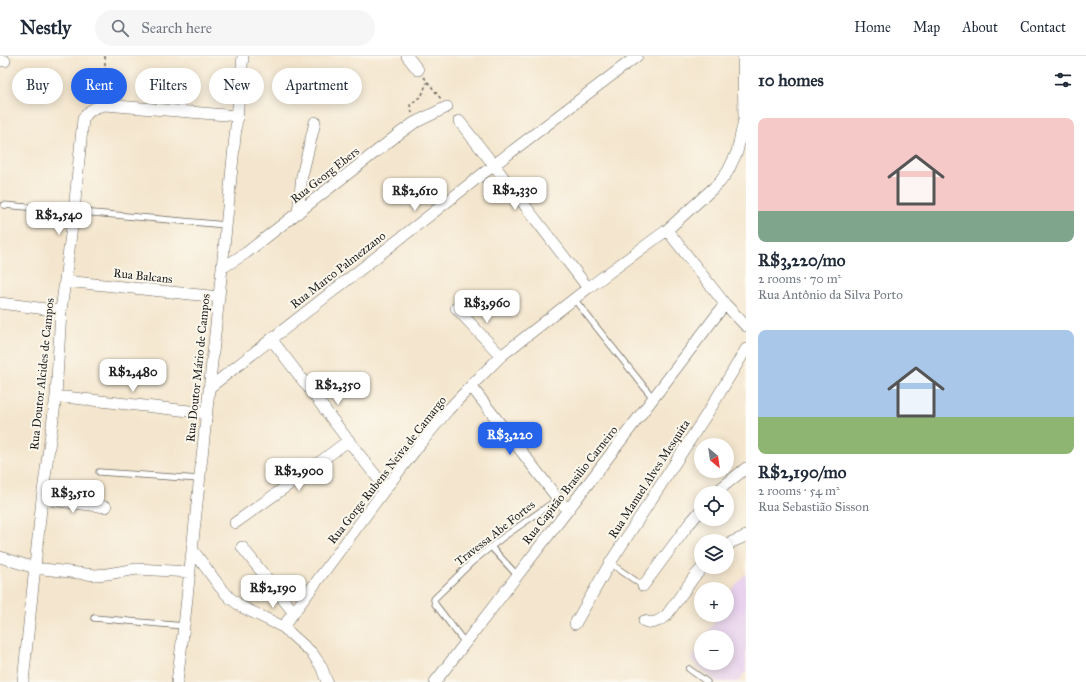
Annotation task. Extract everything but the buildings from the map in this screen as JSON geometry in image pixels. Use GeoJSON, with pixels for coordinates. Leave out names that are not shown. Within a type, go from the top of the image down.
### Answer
{"type":"FeatureCollection","features":[{"type":"Feature","properties":{"kind":"street","name":"Rua Doutor Mário de Campos"},"geometry":{"type":"LineString","coordinates":[[177,682],[207,413],[243,56]]}},
{"type":"Feature","properties":{"kind":"street"},"geometry":{"type":"LineString","coordinates":[[407,56],[418,70]]}},
{"type":"Feature","properties":{"kind":"street","name":"Rua Marco Palmezzano"},"geometry":{"type":"LineString","coordinates":[[209,388],[494,165],[637,56]]}},
{"type":"Feature","properties":{"kind":"street","name":"Rua Gorge Rubens Neiva de Camargo"},"geometry":{"type":"LineString","coordinates":[[283,627],[420,444],[448,410],[471,386],[501,356],[588,288],[668,230],[713,189],[728,171],[737,152],[745,119],[743,56]]}},
{"type":"Feature","properties":{"kind":"street"},"geometry":{"type":"LineString","coordinates":[[104,105],[238,116]]}},
{"type":"Feature","properties":{"kind":"street","name":"Rua Doutor Alcides de Campos"},"geometry":{"type":"LineString","coordinates":[[23,682],[42,499],[56,396],[61,311],[74,211],[83,119],[88,112],[95,107],[104,105]]}},
{"type":"Feature","properties":{"kind":"street","name":"Rua Georg Ebers"},"geometry":{"type":"LineString","coordinates":[[222,268],[246,253],[400,133],[414,123],[447,107]]}},
{"type":"Feature","properties":{"kind":"street"},"geometry":{"type":"LineString","coordinates":[[458,121],[494,165],[588,288]]}},
{"type":"Feature","properties":{"kind":"street"},"geometry":{"type":"LineString","coordinates":[[298,213],[302,176],[314,122]]}},
{"type":"Feature","properties":{"kind":"street"},"geometry":{"type":"LineString","coordinates":[[668,230],[725,304],[746,326]]}},
{"type":"Feature","properties":{"kind":"street","name":"Rua Balcans"},"geometry":{"type":"LineString","coordinates":[[65,282],[219,296]]}},
{"type":"Feature","properties":{"kind":"street"},"geometry":{"type":"LineString","coordinates":[[0,303],[61,311]]}},
{"type":"Feature","properties":{"kind":"street","name":"Rua Capitão Brasilio Carneiro"},"geometry":{"type":"LineString","coordinates":[[435,682],[725,304]]}},
{"type":"Feature","properties":{"kind":"street"},"geometry":{"type":"LineString","coordinates":[[456,308],[501,356]]}},
{"type":"Feature","properties":{"kind":"street"},"geometry":{"type":"LineString","coordinates":[[271,339],[386,488]]}},
{"type":"Feature","properties":{"kind":"street","name":"Rua Manuel Alves Mesquita"},"geometry":{"type":"LineString","coordinates":[[575,624],[610,563],[712,406],[746,349]]}},
{"type":"Feature","properties":{"kind":"street"},"geometry":{"type":"LineString","coordinates":[[471,386],[568,510]]}},
{"type":"Feature","properties":{"kind":"street"},"geometry":{"type":"LineString","coordinates":[[56,396],[207,413]]}},
{"type":"Feature","properties":{"kind":"street"},"geometry":{"type":"LineString","coordinates":[[235,523],[308,472],[349,440]]}},
{"type":"Feature","properties":{"kind":"street"},"geometry":{"type":"LineString","coordinates":[[724,486],[746,468]]}},
{"type":"Feature","properties":{"kind":"street"},"geometry":{"type":"LineString","coordinates":[[42,499],[106,507]]}},
{"type":"Feature","properties":{"kind":"street"},"geometry":{"type":"LineString","coordinates":[[643,586],[694,518]]}},
{"type":"Feature","properties":{"kind":"street"},"geometry":{"type":"LineString","coordinates":[[734,542],[746,536]]}},
{"type":"Feature","properties":{"kind":"street"},"geometry":{"type":"LineString","coordinates":[[242,547],[294,613]]}},
{"type":"Feature","properties":{"kind":"street"},"geometry":{"type":"LineString","coordinates":[[192,549],[230,598],[242,607],[283,627],[312,653],[322,666],[327,682]]}},
{"type":"Feature","properties":{"kind":"street"},"geometry":{"type":"LineString","coordinates":[[0,557],[35,568],[95,575],[137,569],[190,572]]}},
{"type":"Feature","properties":{"kind":"street"},"geometry":{"type":"LineString","coordinates":[[644,621],[651,623],[666,616],[697,574]]}},
{"type":"Feature","properties":{"kind":"lane"},"geometry":{"type":"LineString","coordinates":[[4,205],[226,225]]}},
{"type":"Feature","properties":{"kind":"lane"},"geometry":{"type":"LineString","coordinates":[[574,299],[653,398]]}},
{"type":"Feature","properties":{"kind":"lane"},"geometry":{"type":"LineString","coordinates":[[99,472],[200,479]]}},
{"type":"Feature","properties":{"kind":"lane","name":"Travessa Abe Fortes"},"geometry":{"type":"LineString","coordinates":[[465,643],[435,604],[434,600],[468,566],[491,547],[558,499]]}},
{"type":"Feature","properties":{"kind":"lane"},"geometry":{"type":"LineString","coordinates":[[491,547],[517,575]]}},
{"type":"Feature","properties":{"kind":"lane"},"geometry":{"type":"LineString","coordinates":[[610,563],[643,586]]}},
{"type":"Feature","properties":{"kind":"lane"},"geometry":{"type":"LineString","coordinates":[[94,618],[184,626]]}},
{"type":"Feature","properties":{"kind":"lane"},"geometry":{"type":"LineString","coordinates":[[689,669],[707,682]]}},
{"type":"Feature","properties":{"kind":"path"},"geometry":{"type":"LineString","coordinates":[[104,105],[105,56]]}},
{"type":"Feature","properties":{"kind":"path"},"geometry":{"type":"LineString","coordinates":[[418,70],[447,107]]}},
{"type":"Feature","properties":{"kind":"path"},"geometry":{"type":"LineString","coordinates":[[414,123],[410,105],[422,95],[427,82]]}},
{"type":"Feature","properties":{"kind":"shaded area"},"geometry":{"type":"Polygon","coordinates":[[[746,573],[746,671],[738,682],[717,682],[703,670],[734,670],[734,630],[710,630],[714,622],[734,622],[734,588],[746,573]]]}},
{"type":"Feature","properties":{"kind":"shaded area"},"geometry":{"type":"Polygon","coordinates":[[[694,655],[694,663],[691,660],[694,655]]]}}]}
